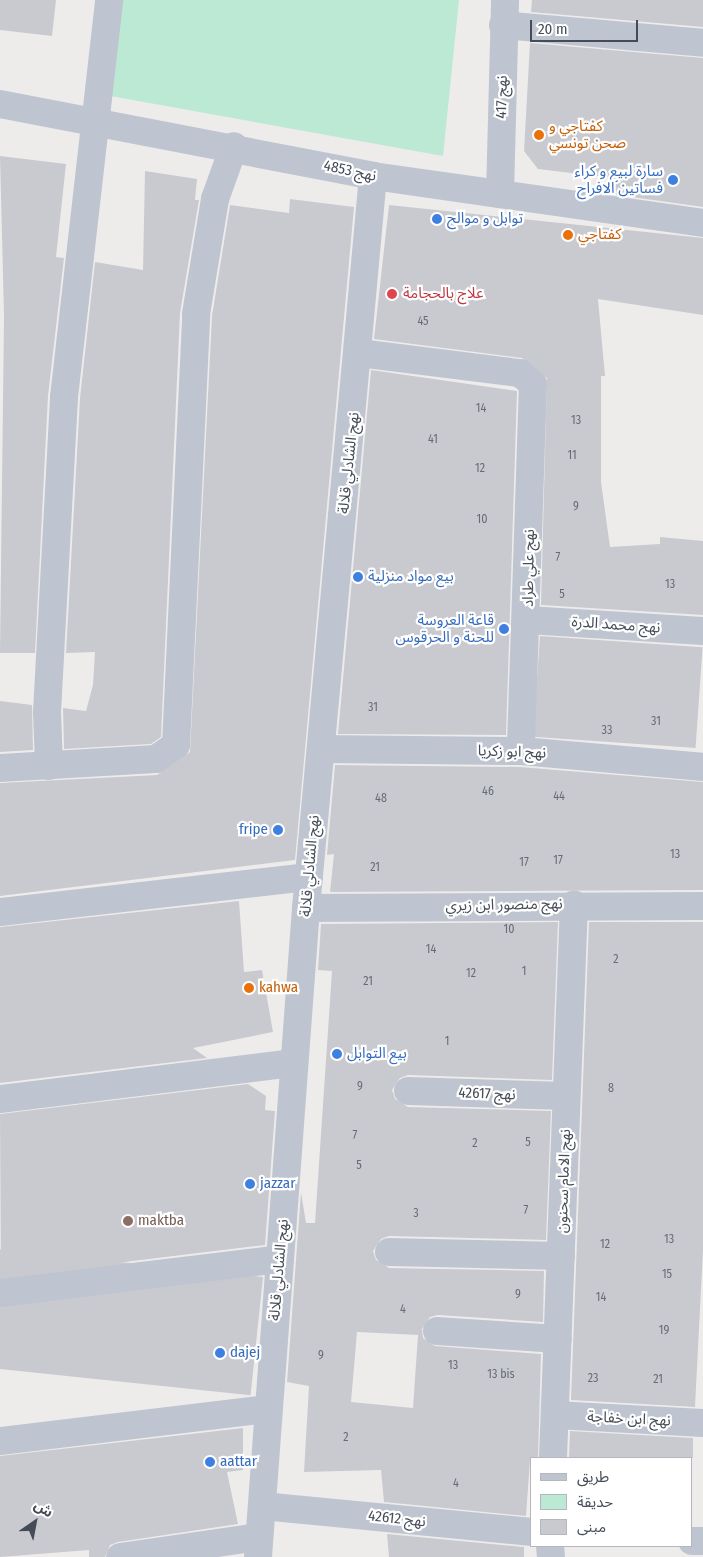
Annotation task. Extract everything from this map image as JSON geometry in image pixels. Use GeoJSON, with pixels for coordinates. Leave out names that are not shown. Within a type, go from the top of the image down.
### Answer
{"type":"FeatureCollection","features":[{"type":"Feature","properties":{"kind":"street"},"geometry":{"type":"LineString","coordinates":[[49,766],[47,712],[60,451],[97,124],[108,0]]}},
{"type":"Feature","properties":{"kind":"street"},"geometry":{"type":"LineString","coordinates":[[504,12],[703,43]]}},
{"type":"Feature","properties":{"kind":"street","name":"نهج 417"},"geometry":{"type":"LineString","coordinates":[[500,194],[504,12]]}},
{"type":"Feature","properties":{"kind":"street","name":"نهج 4853"},"geometry":{"type":"LineString","coordinates":[[0,104],[97,124],[234,146],[373,176],[703,223]]}},
{"type":"Feature","properties":{"kind":"street"},"geometry":{"type":"LineString","coordinates":[[0,768],[156,760],[176,745],[196,314],[215,198],[234,146]]}},
{"type":"Feature","properties":{"kind":"street","name":"نهج الشادلي قلالة"},"geometry":{"type":"LineString","coordinates":[[258,1547],[306,908],[360,353],[373,176]]}},
{"type":"Feature","properties":{"kind":"street","name":"نهج علي طراد"},"geometry":{"type":"LineString","coordinates":[[360,353],[520,372],[533,384],[528,620],[521,751]]}},
{"type":"Feature","properties":{"kind":"street","name":"نهج محمد الدرة"},"geometry":{"type":"LineString","coordinates":[[528,620],[703,631]]}},
{"type":"Feature","properties":{"kind":"street","name":"نهج ابو زكريا"},"geometry":{"type":"LineString","coordinates":[[321,749],[521,751],[703,767]]}},
{"type":"Feature","properties":{"kind":"street"},"geometry":{"type":"LineString","coordinates":[[0,912],[309,877]]}},
{"type":"Feature","properties":{"kind":"street","name":"نهج منصور ابن زيري"},"geometry":{"type":"LineString","coordinates":[[306,908],[574,904],[703,906]]}},
{"type":"Feature","properties":{"kind":"street","name":"نهج الامام سحنون"},"geometry":{"type":"LineString","coordinates":[[553,1457],[574,904]]}},
{"type":"Feature","properties":{"kind":"street"},"geometry":{"type":"LineString","coordinates":[[0,1099],[294,1063]]}},
{"type":"Feature","properties":{"kind":"street","name":"نهج 42617"},"geometry":{"type":"LineString","coordinates":[[408,1091],[566,1096]]}},
{"type":"Feature","properties":{"kind":"street"},"geometry":{"type":"LineString","coordinates":[[389,1252],[561,1256]]}},
{"type":"Feature","properties":{"kind":"street"},"geometry":{"type":"LineString","coordinates":[[0,1293],[280,1259]]}},
{"type":"Feature","properties":{"kind":"street"},"geometry":{"type":"LineString","coordinates":[[437,1332],[558,1339]]}},
{"type":"Feature","properties":{"kind":"street"},"geometry":{"type":"LineString","coordinates":[[0,1441],[268,1409]]}},
{"type":"Feature","properties":{"kind":"street","name":"نهج ابن خفاجة"},"geometry":{"type":"LineString","coordinates":[[555,1415],[703,1423]]}},
{"type":"Feature","properties":{"kind":"street","name":"نهج 42612"},"geometry":{"type":"LineString","coordinates":[[262,1506],[530,1532]]}},
{"type":"Feature","properties":{"kind":"street"},"geometry":{"type":"LineString","coordinates":[[120,1557],[258,1547]]}},
{"type":"Feature","properties":{"kind":"green space"},"geometry":{"type":"Polygon","coordinates":[[[114,0],[459,0],[443,156],[105,95],[114,0]]]}},
{"type":"Feature","properties":{"kind":"building"},"geometry":{"type":"Polygon","coordinates":[[[0,0],[56,0],[52,36],[0,30],[0,0]]]}},
{"type":"Feature","properties":{"kind":"building"},"geometry":{"type":"Polygon","coordinates":[[[532,0],[703,0],[703,27],[531,12],[532,0]]]}},
{"type":"Feature","properties":{"kind":"building"},"geometry":{"type":"Polygon","coordinates":[[[530,43],[703,58],[703,207],[611,194],[613,178],[538,169],[524,151],[530,43]]]}},
{"type":"Feature","properties":{"kind":"building"},"geometry":{"type":"Polygon","coordinates":[[[0,156],[66,164],[56,257],[64,258],[48,396],[35,653],[0,653],[4,316],[0,156]]]}},
{"type":"Feature","properties":{"kind":"building"},"geometry":{"type":"Polygon","coordinates":[[[145,171],[197,179],[195,200],[199,200],[180,313],[161,737],[151,744],[64,749],[63,708],[86,711],[93,685],[95,652],[66,653],[80,398],[95,262],[143,270],[145,171]]]}},
{"type":"Feature","properties":{"kind":"building"},"geometry":{"type":"Polygon","coordinates":[[[290,199],[354,207],[295,860],[0,896],[0,783],[157,775],[190,752],[212,316],[230,205],[289,213],[290,199]]]}},
{"type":"Feature","properties":{"kind":"building"},"geometry":{"type":"Polygon","coordinates":[[[389,205],[703,238],[703,315],[598,299],[605,376],[601,376],[601,482],[610,547],[660,544],[660,537],[703,541],[703,615],[541,605],[547,378],[522,358],[374,339],[389,205]]]}},
{"type":"Feature","properties":{"kind":"building"},"geometry":{"type":"Polygon","coordinates":[[[371,370],[517,391],[506,735],[338,734],[371,370]]]}},
{"type":"Feature","properties":{"kind":"building"},"geometry":{"type":"Polygon","coordinates":[[[540,636],[703,647],[696,748],[533,737],[540,636]]]}},
{"type":"Feature","properties":{"kind":"building"},"geometry":{"type":"Polygon","coordinates":[[[0,701],[32,705],[33,750],[0,752],[0,701]]]}},
{"type":"Feature","properties":{"kind":"building"},"geometry":{"type":"Polygon","coordinates":[[[335,765],[520,767],[703,782],[703,890],[330,892],[334,854],[327,855],[335,765]]]}},
{"type":"Feature","properties":{"kind":"building"},"geometry":{"type":"Polygon","coordinates":[[[239,901],[244,972],[262,970],[273,1032],[193,1048],[207,1058],[0,1083],[0,927],[239,901]]]}},
{"type":"Feature","properties":{"kind":"building"},"geometry":{"type":"Polygon","coordinates":[[[558,922],[552,1080],[408,1075],[400,1078],[392,1090],[395,1099],[408,1107],[551,1111],[546,1240],[389,1236],[381,1239],[373,1251],[376,1260],[389,1268],[544,1271],[543,1322],[438,1315],[430,1317],[422,1329],[423,1338],[435,1346],[541,1354],[538,1457],[530,1457],[526,1516],[384,1502],[381,1470],[304,1472],[309,1386],[287,1382],[301,1192],[306,1223],[315,1223],[332,971],[318,970],[321,924],[558,922]],[[357,1332],[351,1402],[413,1408],[418,1335],[357,1332]]]}},
{"type":"Feature","properties":{"kind":"building"},"geometry":{"type":"Polygon","coordinates":[[[589,922],[703,922],[703,1250],[695,1407],[571,1400],[589,922]]]}},
{"type":"Feature","properties":{"kind":"building"},"geometry":{"type":"Polygon","coordinates":[[[248,1084],[266,1096],[265,1110],[275,1111],[265,1245],[1,1277],[0,1114],[248,1084]]]}},
{"type":"Feature","properties":{"kind":"building"},"geometry":{"type":"Polygon","coordinates":[[[0,1249],[263,1277],[251,1395],[0,1369],[0,1249]]]}},
{"type":"Feature","properties":{"kind":"building"},"geometry":{"type":"Polygon","coordinates":[[[243,1428],[243,1470],[227,1472],[238,1524],[118,1542],[110,1545],[105,1557],[89,1557],[89,1550],[0,1557],[0,1456],[243,1428]]]}},
{"type":"Feature","properties":{"kind":"building"},"geometry":{"type":"Polygon","coordinates":[[[570,1431],[693,1438],[693,1457],[569,1457],[570,1431]]]}},
{"type":"Feature","properties":{"kind":"building"},"geometry":{"type":"Polygon","coordinates":[[[387,1534],[524,1547],[524,1557],[389,1557],[387,1534]]]}},
{"type":"Feature","properties":{"kind":"place","name":"كفتاجي و صحن تونسي"},"geometry":{"type":"Point","coordinates":[539,135]}},
{"type":"Feature","properties":{"kind":"place","name":"سارة لبيع و كراء فساتين الافراح"},"geometry":{"type":"Point","coordinates":[673,180]}},
{"type":"Feature","properties":{"kind":"place","name":"توابل و موالح"},"geometry":{"type":"Point","coordinates":[437,219]}},
{"type":"Feature","properties":{"kind":"place","name":"كفتاجي"},"geometry":{"type":"Point","coordinates":[568,235]}},
{"type":"Feature","properties":{"kind":"place","name":"علاج بالحجامة"},"geometry":{"type":"Point","coordinates":[392,294]}},
{"type":"Feature","properties":{"kind":"place","name":"بيع مواد منزلية"},"geometry":{"type":"Point","coordinates":[358,577]}},
{"type":"Feature","properties":{"kind":"place","name":"قاعة العروسة للحنة و الحرقوس"},"geometry":{"type":"Point","coordinates":[504,629]}},
{"type":"Feature","properties":{"kind":"place","name":"fripe"},"geometry":{"type":"Point","coordinates":[278,830]}},
{"type":"Feature","properties":{"kind":"place","name":"kahwa"},"geometry":{"type":"Point","coordinates":[249,988]}},
{"type":"Feature","properties":{"kind":"place","name":"بيع التوابل"},"geometry":{"type":"Point","coordinates":[337,1054]}},
{"type":"Feature","properties":{"kind":"place","name":"jazzar"},"geometry":{"type":"Point","coordinates":[250,1184]}},
{"type":"Feature","properties":{"kind":"place","name":"maktba"},"geometry":{"type":"Point","coordinates":[128,1221]}},
{"type":"Feature","properties":{"kind":"place","name":"dajej"},"geometry":{"type":"Point","coordinates":[220,1353]}},
{"type":"Feature","properties":{"kind":"place","name":"aattar"},"geometry":{"type":"Point","coordinates":[210,1462]}}]}
